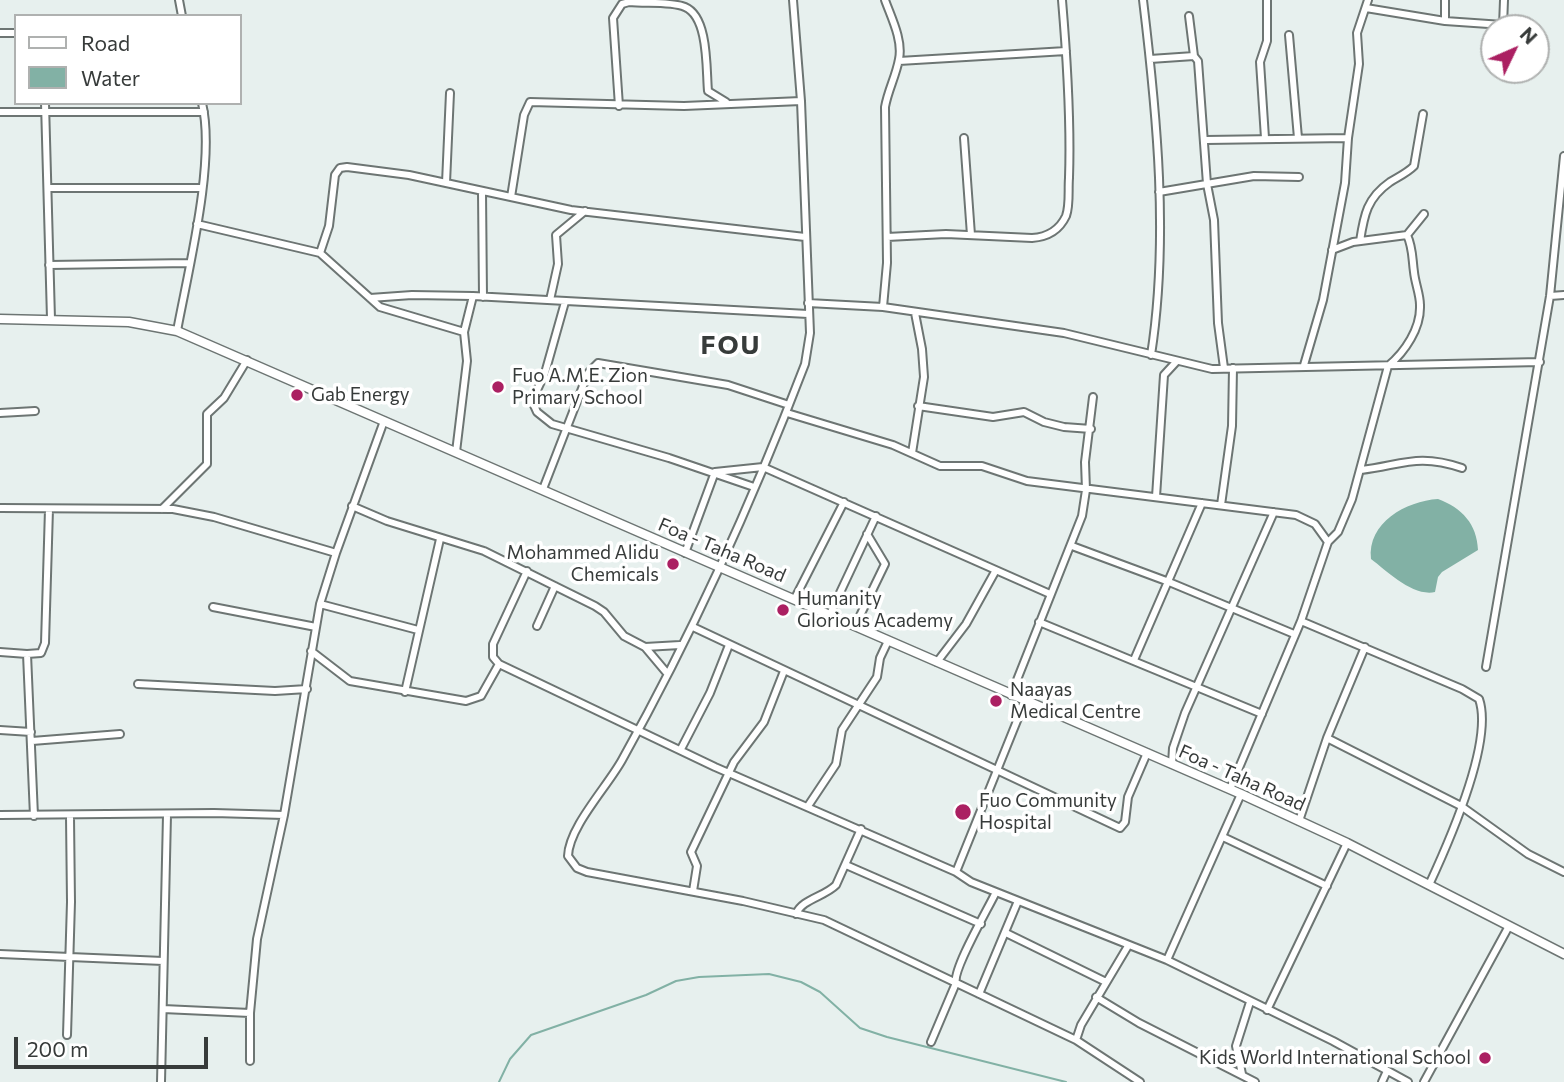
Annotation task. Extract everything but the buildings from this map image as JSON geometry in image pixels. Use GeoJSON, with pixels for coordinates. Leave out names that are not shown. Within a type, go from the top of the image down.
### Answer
{"type":"FeatureCollection","features":[{"type":"Feature","properties":{"kind":"street"},"geometry":{"type":"LineString","coordinates":[[793,0],[801,101],[808,350],[788,409],[720,568],[639,730],[572,837],[568,856],[576,868],[587,872],[693,891],[824,920],[1076,1040],[1139,1082]]}},
{"type":"Feature","properties":{"kind":"street"},"geometry":{"type":"LineString","coordinates":[[883,307],[887,237],[885,107],[889,86],[899,61],[899,40],[885,0]]}},
{"type":"Feature","properties":{"kind":"street"},"geometry":{"type":"LineString","coordinates":[[887,237],[1045,237],[1063,222],[1067,212],[1069,163],[1062,0]]}},
{"type":"Feature","properties":{"kind":"street"},"geometry":{"type":"LineString","coordinates":[[1143,0],[1159,192],[1158,306],[1151,355]]}},
{"type":"Feature","properties":{"kind":"street"},"geometry":{"type":"LineString","coordinates":[[1265,138],[1260,62],[1267,41],[1267,0]]}},
{"type":"Feature","properties":{"kind":"street"},"geometry":{"type":"LineString","coordinates":[[1304,365],[1323,300],[1345,183],[1348,138],[1359,64],[1357,33],[1368,0]]}},
{"type":"Feature","properties":{"kind":"street"},"geometry":{"type":"LineString","coordinates":[[1445,0],[1445,22]]}},
{"type":"Feature","properties":{"kind":"street"},"geometry":{"type":"LineString","coordinates":[[619,106],[613,18],[622,4],[629,2],[686,7],[693,14],[704,40],[708,91],[728,103]]}},
{"type":"Feature","properties":{"kind":"street"},"geometry":{"type":"LineString","coordinates":[[1366,8],[1445,22],[1480,25]]}},
{"type":"Feature","properties":{"kind":"street"},"geometry":{"type":"LineString","coordinates":[[1189,16],[1194,56],[1198,61],[1206,140],[1207,184],[1214,219],[1218,323],[1224,368]]}},
{"type":"Feature","properties":{"kind":"street"},"geometry":{"type":"LineString","coordinates":[[1289,35],[1298,138]]}},
{"type":"Feature","properties":{"kind":"street"},"geometry":{"type":"LineString","coordinates":[[899,61],[1066,51]]}},
{"type":"Feature","properties":{"kind":"street"},"geometry":{"type":"LineString","coordinates":[[1150,59],[1194,56]]}},
{"type":"Feature","properties":{"kind":"street"},"geometry":{"type":"LineString","coordinates":[[446,183],[450,93]]}},
{"type":"Feature","properties":{"kind":"street"},"geometry":{"type":"LineString","coordinates":[[512,197],[527,104],[541,102],[619,106],[801,101]]}},
{"type":"Feature","properties":{"kind":"street"},"geometry":{"type":"LineString","coordinates":[[45,105],[51,319]]}},
{"type":"Feature","properties":{"kind":"street"},"geometry":{"type":"LineString","coordinates":[[177,331],[197,224],[201,188],[202,105]]}},
{"type":"Feature","properties":{"kind":"street"},"geometry":{"type":"LineString","coordinates":[[0,111],[204,112]]}},
{"type":"Feature","properties":{"kind":"street"},"geometry":{"type":"LineString","coordinates":[[1360,241],[1365,208],[1379,190],[1414,166],[1423,114]]}},
{"type":"Feature","properties":{"kind":"street"},"geometry":{"type":"LineString","coordinates":[[964,138],[971,235]]}},
{"type":"Feature","properties":{"kind":"street"},"geometry":{"type":"LineString","coordinates":[[1206,140],[1348,138]]}},
{"type":"Feature","properties":{"kind":"street"},"geometry":{"type":"LineString","coordinates":[[1486,667],[1540,362],[1550,296],[1564,156]]}},
{"type":"Feature","properties":{"kind":"street"},"geometry":{"type":"LineString","coordinates":[[320,253],[329,226],[335,175],[340,168],[370,168],[584,211],[805,237]]}},
{"type":"Feature","properties":{"kind":"street"},"geometry":{"type":"LineString","coordinates":[[1159,192],[1254,176],[1299,177]]}},
{"type":"Feature","properties":{"kind":"street"},"geometry":{"type":"LineString","coordinates":[[48,188],[201,188]]}},
{"type":"Feature","properties":{"kind":"street"},"geometry":{"type":"LineString","coordinates":[[482,192],[483,297]]}},
{"type":"Feature","properties":{"kind":"street"},"geometry":{"type":"LineString","coordinates":[[550,300],[558,264],[556,235],[584,211]]}},
{"type":"Feature","properties":{"kind":"street"},"geometry":{"type":"LineString","coordinates":[[1332,250],[1360,241],[1407,235],[1424,215]]}},
{"type":"Feature","properties":{"kind":"street"},"geometry":{"type":"LineString","coordinates":[[197,224],[320,253],[391,313],[464,332]]}},
{"type":"Feature","properties":{"kind":"street"},"geometry":{"type":"LineString","coordinates":[[1230,789],[1301,621],[1328,542],[1344,520],[1361,470],[1388,366],[1414,333],[1420,305],[1414,274],[1413,248],[1407,235]]}},
{"type":"Feature","properties":{"kind":"street"},"geometry":{"type":"LineString","coordinates":[[49,265],[190,263]]}},
{"type":"Feature","properties":{"kind":"street"},"geometry":{"type":"LineString","coordinates":[[1550,296],[1564,295]]}},
{"type":"Feature","properties":{"kind":"street"},"geometry":{"type":"LineString","coordinates":[[370,298],[473,296],[808,314]]}},
{"type":"Feature","properties":{"kind":"street"},"geometry":{"type":"LineString","coordinates":[[456,452],[467,361],[464,332],[473,296]]}},
{"type":"Feature","properties":{"kind":"street"},"geometry":{"type":"LineString","coordinates":[[565,302],[545,373],[532,401],[537,412],[552,424],[715,472],[754,487]]}},
{"type":"Feature","properties":{"kind":"street"},"geometry":{"type":"LineString","coordinates":[[808,303],[883,307],[1064,333],[1176,362],[1224,368],[1540,362]]}},
{"type":"Feature","properties":{"kind":"street"},"geometry":{"type":"LineString","coordinates":[[912,453],[924,377],[915,313]]}},
{"type":"Feature","properties":{"kind":"street","name":"Foa - Taha Road"},"geometry":{"type":"LineString","coordinates":[[0,319],[129,322],[177,331],[1230,789],[1347,843],[1564,954]]}},
{"type":"Feature","properties":{"kind":"street"},"geometry":{"type":"LineString","coordinates":[[162,509],[207,464],[207,414],[224,398],[247,360]]}},
{"type":"Feature","properties":{"kind":"street"},"geometry":{"type":"LineString","coordinates":[[1156,496],[1164,375],[1176,362]]}},
{"type":"Feature","properties":{"kind":"street"},"geometry":{"type":"LineString","coordinates":[[543,489],[588,373],[598,363],[728,385],[912,453],[940,466],[982,466],[1027,481],[1274,512],[1310,520],[1328,542]]}},
{"type":"Feature","properties":{"kind":"street"},"geometry":{"type":"LineString","coordinates":[[1221,505],[1232,426],[1233,368]]}},
{"type":"Feature","properties":{"kind":"street"},"geometry":{"type":"LineString","coordinates":[[1011,695],[1050,594],[1072,546],[1086,490],[1084,462],[1091,429],[1093,397]]}},
{"type":"Feature","properties":{"kind":"street"},"geometry":{"type":"LineString","coordinates":[[918,406],[993,417],[1024,412],[1054,425],[1077,430],[1091,429]]}},
{"type":"Feature","properties":{"kind":"street"},"geometry":{"type":"LineString","coordinates":[[0,413],[35,411]]}},
{"type":"Feature","properties":{"kind":"street"},"geometry":{"type":"LineString","coordinates":[[250,1061],[250,1013],[257,939],[284,815],[320,604],[352,506],[384,421]]}},
{"type":"Feature","properties":{"kind":"street"},"geometry":{"type":"LineString","coordinates":[[1361,470],[1406,460],[1433,460],[1462,468]]}},
{"type":"Feature","properties":{"kind":"street"},"geometry":{"type":"LineString","coordinates":[[715,472],[763,467],[1050,594]]}},
{"type":"Feature","properties":{"kind":"street"},"geometry":{"type":"LineString","coordinates":[[685,553],[715,472]]}},
{"type":"Feature","properties":{"kind":"street"},"geometry":{"type":"LineString","coordinates":[[795,598],[844,502]]}},
{"type":"Feature","properties":{"kind":"street"},"geometry":{"type":"LineString","coordinates":[[1134,660],[1202,503]]}},
{"type":"Feature","properties":{"kind":"street"},"geometry":{"type":"LineString","coordinates":[[352,506],[484,551],[527,571],[604,612],[624,636],[645,647],[666,672]]}},
{"type":"Feature","properties":{"kind":"street"},"geometry":{"type":"LineString","coordinates":[[0,508],[162,509],[214,517],[336,554]]}},
{"type":"Feature","properties":{"kind":"street"},"geometry":{"type":"LineString","coordinates":[[0,652],[41,653],[45,643],[49,509]]}},
{"type":"Feature","properties":{"kind":"street"},"geometry":{"type":"LineString","coordinates":[[1172,764],[1173,748],[1185,713],[1199,687],[1274,512]]}},
{"type":"Feature","properties":{"kind":"street"},"geometry":{"type":"LineString","coordinates":[[830,614],[876,516]]}},
{"type":"Feature","properties":{"kind":"street"},"geometry":{"type":"LineString","coordinates":[[855,626],[885,564],[867,534]]}},
{"type":"Feature","properties":{"kind":"street"},"geometry":{"type":"LineString","coordinates":[[405,692],[440,538]]}},
{"type":"Feature","properties":{"kind":"street"},"geometry":{"type":"LineString","coordinates":[[1072,546],[1169,582],[1294,635]]}},
{"type":"Feature","properties":{"kind":"street"},"geometry":{"type":"LineString","coordinates":[[937,662],[966,624],[996,570]]}},
{"type":"Feature","properties":{"kind":"street"},"geometry":{"type":"LineString","coordinates":[[527,571],[494,644],[493,657],[499,664],[729,772],[956,872],[971,882],[1167,960],[1408,1082]]}},
{"type":"Feature","properties":{"kind":"street"},"geometry":{"type":"LineString","coordinates":[[537,626],[555,586]]}},
{"type":"Feature","properties":{"kind":"street"},"geometry":{"type":"LineString","coordinates":[[320,604],[418,630]]}},
{"type":"Feature","properties":{"kind":"street"},"geometry":{"type":"LineString","coordinates":[[213,607],[316,627]]}},
{"type":"Feature","properties":{"kind":"street"},"geometry":{"type":"LineString","coordinates":[[1301,621],[1462,688],[1479,699],[1481,725],[1473,768],[1461,806],[1429,885]]}},
{"type":"Feature","properties":{"kind":"street"},"geometry":{"type":"LineString","coordinates":[[1039,622],[1262,714]]}},
{"type":"Feature","properties":{"kind":"street"},"geometry":{"type":"LineString","coordinates":[[692,627],[859,708],[1120,828],[1125,822],[1128,797],[1147,753]]}},
{"type":"Feature","properties":{"kind":"street"},"geometry":{"type":"LineString","coordinates":[[807,806],[836,764],[840,735],[877,677],[880,658],[888,641]]}},
{"type":"Feature","properties":{"kind":"street"},"geometry":{"type":"LineString","coordinates":[[645,647],[680,645]]}},
{"type":"Feature","properties":{"kind":"street"},"geometry":{"type":"LineString","coordinates":[[681,749],[710,693],[729,645]]}},
{"type":"Feature","properties":{"kind":"street"},"geometry":{"type":"LineString","coordinates":[[1299,821],[1327,738],[1365,648]]}},
{"type":"Feature","properties":{"kind":"street"},"geometry":{"type":"LineString","coordinates":[[311,651],[350,681],[457,700],[481,696],[499,664]]}},
{"type":"Feature","properties":{"kind":"street"},"geometry":{"type":"LineString","coordinates":[[27,654],[34,816]]}},
{"type":"Feature","properties":{"kind":"street"},"geometry":{"type":"LineString","coordinates":[[693,891],[697,866],[691,852],[729,772],[764,722],[783,671]]}},
{"type":"Feature","properties":{"kind":"street"},"geometry":{"type":"LineString","coordinates":[[138,684],[267,691],[307,689]]}},
{"type":"Feature","properties":{"kind":"street"},"geometry":{"type":"LineString","coordinates":[[956,872],[1025,701]]}},
{"type":"Feature","properties":{"kind":"street"},"geometry":{"type":"LineString","coordinates":[[0,730],[31,732]]}},
{"type":"Feature","properties":{"kind":"street"},"geometry":{"type":"LineString","coordinates":[[32,741],[120,734]]}},
{"type":"Feature","properties":{"kind":"street"},"geometry":{"type":"LineString","coordinates":[[1327,738],[1461,806],[1528,854],[1564,872]]}},
{"type":"Feature","properties":{"kind":"street"},"geometry":{"type":"LineString","coordinates":[[1167,960],[1241,794]]}},
{"type":"Feature","properties":{"kind":"street"},"geometry":{"type":"LineString","coordinates":[[161,1082],[167,815]]}},
{"type":"Feature","properties":{"kind":"street"},"geometry":{"type":"LineString","coordinates":[[0,816],[284,815]]}},
{"type":"Feature","properties":{"kind":"street"},"geometry":{"type":"LineString","coordinates":[[67,1035],[70,817]]}},
{"type":"Feature","properties":{"kind":"street"},"geometry":{"type":"LineString","coordinates":[[796,914],[801,906],[829,892],[840,880],[861,829]]}},
{"type":"Feature","properties":{"kind":"street"},"geometry":{"type":"LineString","coordinates":[[1223,837],[1327,886]]}},
{"type":"Feature","properties":{"kind":"street"},"geometry":{"type":"LineString","coordinates":[[1267,1010],[1347,843]]}},
{"type":"Feature","properties":{"kind":"street"},"geometry":{"type":"LineString","coordinates":[[846,865],[981,924]]}},
{"type":"Feature","properties":{"kind":"street"},"geometry":{"type":"LineString","coordinates":[[931,1042],[956,983],[954,977],[964,952],[996,892]]}},
{"type":"Feature","properties":{"kind":"street"},"geometry":{"type":"LineString","coordinates":[[979,993],[1018,901]]}},
{"type":"Feature","properties":{"kind":"street"},"geometry":{"type":"LineString","coordinates":[[1424,1082],[1509,926]]}},
{"type":"Feature","properties":{"kind":"street"},"geometry":{"type":"LineString","coordinates":[[1006,933],[1106,982]]}},
{"type":"Feature","properties":{"kind":"street"},"geometry":{"type":"LineString","coordinates":[[1076,1040],[1097,997],[1128,946]]}},
{"type":"Feature","properties":{"kind":"street"},"geometry":{"type":"LineString","coordinates":[[0,954],[163,961]]}},
{"type":"Feature","properties":{"kind":"street"},"geometry":{"type":"LineString","coordinates":[[1097,997],[1139,1023],[1255,1082]]}},
{"type":"Feature","properties":{"kind":"street"},"geometry":{"type":"LineString","coordinates":[[1241,1074],[1236,1046],[1250,1002]]}},
{"type":"Feature","properties":{"kind":"street"},"geometry":{"type":"LineString","coordinates":[[163,1009],[250,1013]]}},
{"type":"Feature","properties":{"kind":"street"},"geometry":{"type":"LineString","coordinates":[[1382,1082],[1387,1071]]}},
{"type":"Feature","properties":{"kind":"water"},"geometry":{"type":"Polygon","coordinates":[[[1438,499],[1467,518],[1475,532],[1478,550],[1442,572],[1438,577],[1435,592],[1427,593],[1409,587],[1371,559],[1371,546],[1375,535],[1391,516],[1413,504],[1438,499]]]}},
{"type":"Feature","properties":{"kind":"waterway"},"geometry":{"type":"LineString","coordinates":[[499,1082],[510,1059],[531,1035],[646,995],[676,981],[699,977],[769,974],[801,982],[820,992],[860,1028],[1066,1082]]}},
{"type":"Feature","properties":{"kind":"place","name":"Fuo A.M.E. Zion Primary School"},"geometry":{"type":"Point","coordinates":[498,387]}},
{"type":"Feature","properties":{"kind":"place","name":"Gab Energy"},"geometry":{"type":"Point","coordinates":[297,395]}},
{"type":"Feature","properties":{"kind":"place","name":"Mohammed Alidu Chemicals"},"geometry":{"type":"Point","coordinates":[673,564]}},
{"type":"Feature","properties":{"kind":"place","name":"Humanity Glorious Academy"},"geometry":{"type":"Point","coordinates":[783,610]}},
{"type":"Feature","properties":{"kind":"place","name":"Naayas Medical Centre"},"geometry":{"type":"Point","coordinates":[996,701]}},
{"type":"Feature","properties":{"kind":"place","name":"Fuo Community Hospital"},"geometry":{"type":"Point","coordinates":[963,812]}},
{"type":"Feature","properties":{"kind":"place","name":"Kids World International School"},"geometry":{"type":"Point","coordinates":[1485,1058]}},
{"type":"Feature","properties":{"kind":"district","name":"FOU"},"geometry":{"type":"Point","coordinates":[731,345]}}]}
